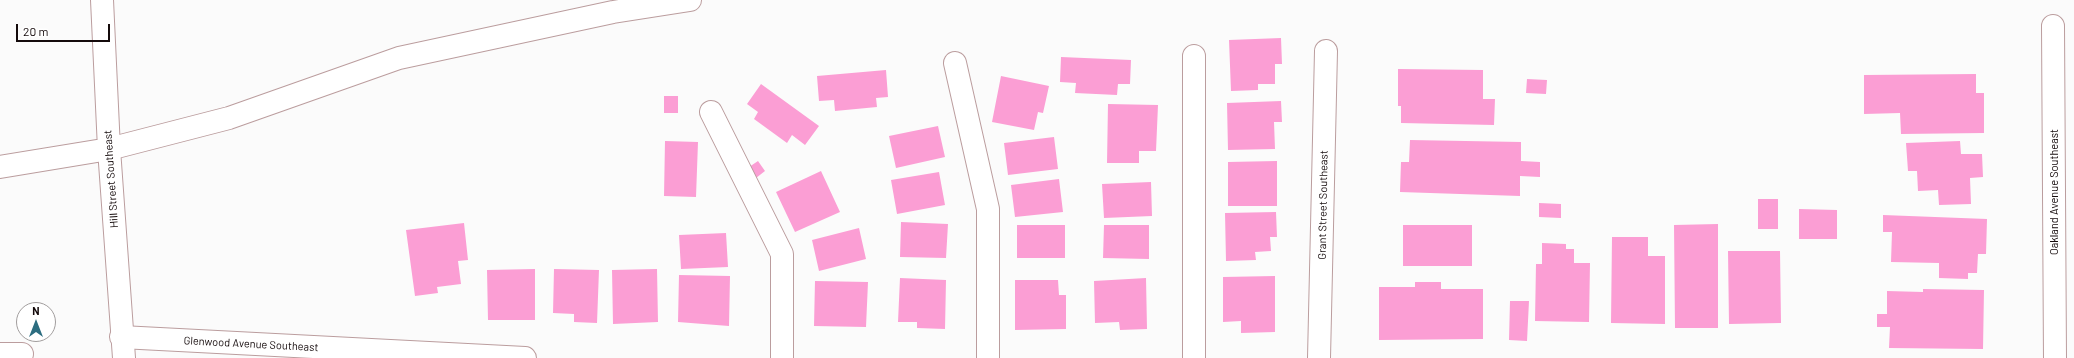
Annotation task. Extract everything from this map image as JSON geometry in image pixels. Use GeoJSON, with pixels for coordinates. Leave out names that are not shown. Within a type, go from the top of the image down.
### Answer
{"type":"FeatureCollection","features":[{"type":"Feature","properties":{"kind":"main road","name":"Hill Street Southeast"},"geometry":{"type":"LineString","coordinates":[[102,0],[102,28],[109,148],[123,348]]}},
{"type":"Feature","properties":{"kind":"main road"},"geometry":{"type":"LineString","coordinates":[[0,167],[109,148],[229,118],[399,58],[613,12],[690,0]]}},
{"type":"Feature","properties":{"kind":"main road","name":"Oakland Avenue Southeast"},"geometry":{"type":"LineString","coordinates":[[2054,26],[2055,358]]}},
{"type":"Feature","properties":{"kind":"main road","name":"Grant Street Southeast"},"geometry":{"type":"LineString","coordinates":[[1319,358],[1326,51]]}},
{"type":"Feature","properties":{"kind":"main road"},"geometry":{"type":"LineString","coordinates":[[1194,56],[1194,358]]}},
{"type":"Feature","properties":{"kind":"main road"},"geometry":{"type":"LineString","coordinates":[[955,63],[988,209],[988,358]]}},
{"type":"Feature","properties":{"kind":"main road"},"geometry":{"type":"LineString","coordinates":[[711,112],[782,254],[782,358]]}},
{"type":"Feature","properties":{"kind":"main road","name":"Glenwood Avenue Southeast"},"geometry":{"type":"LineString","coordinates":[[123,348],[525,358]]}},
{"type":"Feature","properties":{"kind":"main road"},"geometry":{"type":"LineString","coordinates":[[0,354],[22,354]]}},
{"type":"Feature","properties":{"kind":"building"},"geometry":{"type":"Polygon","coordinates":[[[1281,38],[1282,64],[1275,64],[1275,84],[1258,84],[1258,90],[1231,91],[1229,40],[1281,38]]]}},
{"type":"Feature","properties":{"kind":"building"},"geometry":{"type":"Polygon","coordinates":[[[1061,57],[1131,60],[1130,84],[1118,84],[1117,95],[1075,93],[1076,83],[1060,82],[1061,57]]]}},
{"type":"Feature","properties":{"kind":"building"},"geometry":{"type":"Polygon","coordinates":[[[1398,69],[1483,70],[1483,99],[1495,99],[1494,125],[1401,123],[1401,106],[1398,106],[1398,69]]]}},
{"type":"Feature","properties":{"kind":"building"},"geometry":{"type":"Polygon","coordinates":[[[886,70],[888,97],[876,98],[877,107],[835,111],[834,100],[819,101],[817,76],[886,70]]]}},
{"type":"Feature","properties":{"kind":"building"},"geometry":{"type":"Polygon","coordinates":[[[1976,74],[1976,93],[1984,93],[1984,133],[1901,134],[1900,113],[1864,114],[1864,75],[1976,74]]]}},
{"type":"Feature","properties":{"kind":"building"},"geometry":{"type":"Polygon","coordinates":[[[1001,76],[1049,86],[1043,113],[1038,112],[1034,130],[992,122],[1001,76]]]}},
{"type":"Feature","properties":{"kind":"building"},"geometry":{"type":"Polygon","coordinates":[[[1527,79],[1547,80],[1546,94],[1526,93],[1527,79]]]}},
{"type":"Feature","properties":{"kind":"building"},"geometry":{"type":"Polygon","coordinates":[[[761,84],[819,126],[805,145],[792,135],[787,143],[754,119],[758,112],[747,104],[761,84]]]}},
{"type":"Feature","properties":{"kind":"building"},"geometry":{"type":"Polygon","coordinates":[[[664,96],[678,96],[678,113],[664,113],[664,96]]]}},
{"type":"Feature","properties":{"kind":"building"},"geometry":{"type":"Polygon","coordinates":[[[1281,101],[1282,122],[1274,122],[1275,149],[1228,150],[1227,103],[1281,101]]]}},
{"type":"Feature","properties":{"kind":"building"},"geometry":{"type":"Polygon","coordinates":[[[1108,104],[1158,105],[1156,151],[1139,151],[1139,163],[1107,163],[1108,104]]]}},
{"type":"Feature","properties":{"kind":"building"},"geometry":{"type":"Polygon","coordinates":[[[938,126],[945,157],[896,168],[889,136],[938,126]]]}},
{"type":"Feature","properties":{"kind":"building"},"geometry":{"type":"Polygon","coordinates":[[[1054,137],[1058,169],[1008,175],[1004,143],[1054,137]]]}},
{"type":"Feature","properties":{"kind":"building"},"geometry":{"type":"Polygon","coordinates":[[[1410,140],[1521,142],[1521,161],[1540,162],[1540,177],[1520,176],[1520,196],[1400,192],[1401,162],[1409,162],[1410,140]]]}},
{"type":"Feature","properties":{"kind":"building"},"geometry":{"type":"Polygon","coordinates":[[[665,141],[698,142],[696,197],[664,196],[665,141]]]}},
{"type":"Feature","properties":{"kind":"building"},"geometry":{"type":"Polygon","coordinates":[[[1960,141],[1961,154],[1982,154],[1983,177],[1970,178],[1971,204],[1939,205],[1938,190],[1918,191],[1917,171],[1908,171],[1906,143],[1960,141]]]}},
{"type":"Feature","properties":{"kind":"building"},"geometry":{"type":"Polygon","coordinates":[[[758,161],[765,171],[756,178],[749,167],[758,161]]]}},
{"type":"Feature","properties":{"kind":"building"},"geometry":{"type":"Polygon","coordinates":[[[1277,161],[1277,206],[1228,206],[1228,162],[1277,161]]]}},
{"type":"Feature","properties":{"kind":"building"},"geometry":{"type":"Polygon","coordinates":[[[821,171],[840,212],[795,232],[776,192],[821,171]]]}},
{"type":"Feature","properties":{"kind":"building"},"geometry":{"type":"Polygon","coordinates":[[[939,172],[945,205],[897,214],[891,180],[939,172]]]}},
{"type":"Feature","properties":{"kind":"building"},"geometry":{"type":"Polygon","coordinates":[[[1059,179],[1063,212],[1015,217],[1011,185],[1059,179]]]}},
{"type":"Feature","properties":{"kind":"building"},"geometry":{"type":"Polygon","coordinates":[[[1151,182],[1152,216],[1104,218],[1102,184],[1151,182]]]}},
{"type":"Feature","properties":{"kind":"building"},"geometry":{"type":"Polygon","coordinates":[[[1758,199],[1778,199],[1778,229],[1758,229],[1758,199]]]}},
{"type":"Feature","properties":{"kind":"building"},"geometry":{"type":"Polygon","coordinates":[[[1539,203],[1561,204],[1561,218],[1539,217],[1539,203]]]}},
{"type":"Feature","properties":{"kind":"building"},"geometry":{"type":"Polygon","coordinates":[[[1799,209],[1837,210],[1837,239],[1799,239],[1799,209]]]}},
{"type":"Feature","properties":{"kind":"building"},"geometry":{"type":"Polygon","coordinates":[[[1276,212],[1277,237],[1270,237],[1271,251],[1255,252],[1256,260],[1226,261],[1225,213],[1276,212]]]}},
{"type":"Feature","properties":{"kind":"building"},"geometry":{"type":"Polygon","coordinates":[[[1883,215],[1987,219],[1986,254],[1978,254],[1977,273],[1968,273],[1968,279],[1939,278],[1939,263],[1891,262],[1892,232],[1883,232],[1883,215]]]}},
{"type":"Feature","properties":{"kind":"building"},"geometry":{"type":"Polygon","coordinates":[[[901,222],[948,224],[946,258],[900,257],[901,222]]]}},
{"type":"Feature","properties":{"kind":"building"},"geometry":{"type":"Polygon","coordinates":[[[464,223],[468,260],[458,261],[461,284],[437,287],[438,293],[415,296],[406,230],[464,223]]]}},
{"type":"Feature","properties":{"kind":"building"},"geometry":{"type":"Polygon","coordinates":[[[1718,224],[1718,328],[1675,328],[1674,225],[1718,224]]]}},
{"type":"Feature","properties":{"kind":"building"},"geometry":{"type":"Polygon","coordinates":[[[1017,225],[1065,225],[1065,258],[1017,258],[1017,225]]]}},
{"type":"Feature","properties":{"kind":"building"},"geometry":{"type":"Polygon","coordinates":[[[1104,225],[1149,225],[1149,259],[1103,258],[1104,225]]]}},
{"type":"Feature","properties":{"kind":"building"},"geometry":{"type":"Polygon","coordinates":[[[1403,225],[1472,225],[1472,266],[1403,266],[1403,225]]]}},
{"type":"Feature","properties":{"kind":"building"},"geometry":{"type":"Polygon","coordinates":[[[859,228],[866,259],[819,271],[812,240],[859,228]]]}},
{"type":"Feature","properties":{"kind":"building"},"geometry":{"type":"Polygon","coordinates":[[[726,233],[728,267],[681,269],[679,235],[726,233]]]}},
{"type":"Feature","properties":{"kind":"building"},"geometry":{"type":"Polygon","coordinates":[[[1612,237],[1648,237],[1648,256],[1665,256],[1665,324],[1611,323],[1612,237]]]}},
{"type":"Feature","properties":{"kind":"building"},"geometry":{"type":"Polygon","coordinates":[[[1542,243],[1566,244],[1566,249],[1574,249],[1574,263],[1590,263],[1589,322],[1535,321],[1536,264],[1542,264],[1542,243]]]}},
{"type":"Feature","properties":{"kind":"building"},"geometry":{"type":"Polygon","coordinates":[[[1728,251],[1780,251],[1781,323],[1729,324],[1728,251]]]}},
{"type":"Feature","properties":{"kind":"building"},"geometry":{"type":"Polygon","coordinates":[[[535,269],[535,320],[488,320],[487,270],[535,269]]]}},
{"type":"Feature","properties":{"kind":"building"},"geometry":{"type":"Polygon","coordinates":[[[554,269],[599,270],[597,323],[574,322],[574,314],[553,313],[554,269]]]}},
{"type":"Feature","properties":{"kind":"building"},"geometry":{"type":"Polygon","coordinates":[[[657,269],[658,322],[613,324],[612,270],[657,269]]]}},
{"type":"Feature","properties":{"kind":"building"},"geometry":{"type":"Polygon","coordinates":[[[679,275],[730,276],[729,326],[678,322],[679,275]]]}},
{"type":"Feature","properties":{"kind":"building"},"geometry":{"type":"Polygon","coordinates":[[[1275,276],[1275,332],[1241,333],[1241,321],[1223,322],[1223,277],[1275,276]]]}},
{"type":"Feature","properties":{"kind":"building"},"geometry":{"type":"Polygon","coordinates":[[[900,278],[946,280],[945,329],[917,328],[917,322],[898,322],[900,278]]]}},
{"type":"Feature","properties":{"kind":"building"},"geometry":{"type":"Polygon","coordinates":[[[1146,278],[1147,329],[1120,330],[1119,322],[1095,323],[1094,281],[1146,278]]]}},
{"type":"Feature","properties":{"kind":"building"},"geometry":{"type":"Polygon","coordinates":[[[1015,280],[1058,280],[1059,295],[1066,295],[1066,329],[1015,330],[1015,280]]]}},
{"type":"Feature","properties":{"kind":"building"},"geometry":{"type":"Polygon","coordinates":[[[815,281],[868,282],[866,327],[814,326],[815,281]]]}},
{"type":"Feature","properties":{"kind":"building"},"geometry":{"type":"Polygon","coordinates":[[[1415,282],[1441,282],[1441,289],[1483,289],[1483,339],[1379,340],[1379,287],[1415,287],[1415,282]]]}},
{"type":"Feature","properties":{"kind":"building"},"geometry":{"type":"Polygon","coordinates":[[[1923,289],[1984,290],[1983,349],[1889,348],[1890,327],[1877,327],[1877,314],[1887,314],[1887,291],[1923,292],[1923,289]]]}},
{"type":"Feature","properties":{"kind":"building"},"geometry":{"type":"Polygon","coordinates":[[[1510,301],[1529,301],[1527,341],[1509,340],[1510,301]]]}}]}
